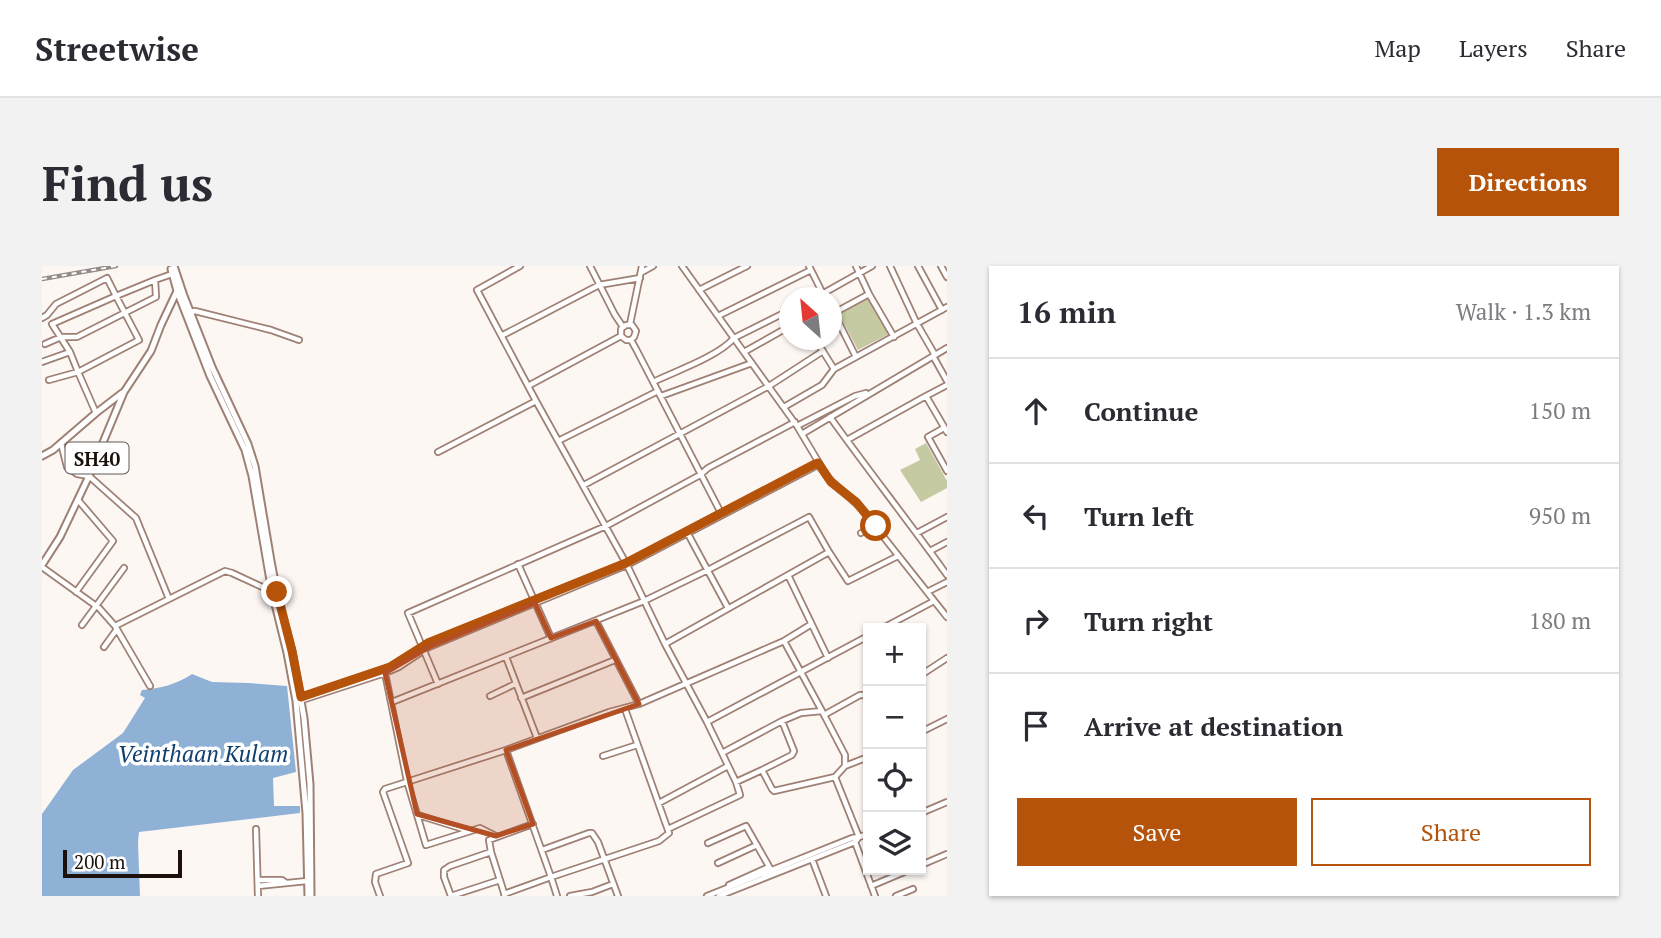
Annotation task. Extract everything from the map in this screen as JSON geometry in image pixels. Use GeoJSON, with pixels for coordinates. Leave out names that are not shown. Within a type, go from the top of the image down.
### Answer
{"type":"FeatureCollection","features":[{"type":"Feature","properties":{"kind":"main road"},"geometry":{"type":"LineString","coordinates":[[172,266],[177,291],[244,450],[252,476],[298,699],[310,784],[309,896]]}},
{"type":"Feature","properties":{"kind":"main road"},"geometry":{"type":"LineString","coordinates":[[172,266],[255,466],[274,592]]}},
{"type":"Feature","properties":{"kind":"main road","name":"SH40"},"geometry":{"type":"LineString","coordinates":[[42,566],[60,537],[124,392],[151,351],[177,291]]}},
{"type":"Feature","properties":{"kind":"main road"},"geometry":{"type":"LineString","coordinates":[[42,456],[124,392]]}},
{"type":"Feature","properties":{"kind":"main road"},"geometry":{"type":"LineString","coordinates":[[298,699],[309,896]]}},
{"type":"Feature","properties":{"kind":"street"},"geometry":{"type":"LineString","coordinates":[[520,266],[477,290],[627,564],[665,644],[707,722],[740,794],[668,829]]}},
{"type":"Feature","properties":{"kind":"street"},"geometry":{"type":"LineString","coordinates":[[590,266],[623,327]]}},
{"type":"Feature","properties":{"kind":"street"},"geometry":{"type":"LineString","coordinates":[[502,335],[599,285],[653,266]]}},
{"type":"Feature","properties":{"kind":"street"},"geometry":{"type":"LineString","coordinates":[[682,266],[796,424],[831,482],[856,502],[947,617]]}},
{"type":"Feature","properties":{"kind":"street"},"geometry":{"type":"LineString","coordinates":[[699,290],[747,266]]}},
{"type":"Feature","properties":{"kind":"street"},"geometry":{"type":"LineString","coordinates":[[856,266],[894,337]]}},
{"type":"Feature","properties":{"kind":"street"},"geometry":{"type":"LineString","coordinates":[[837,287],[872,266]]}},
{"type":"Feature","properties":{"kind":"street"},"geometry":{"type":"LineString","coordinates":[[847,440],[947,383],[890,266]]}},
{"type":"Feature","properties":{"kind":"street"},"geometry":{"type":"LineString","coordinates":[[783,407],[822,385],[834,369],[945,309],[918,266]]}},
{"type":"Feature","properties":{"kind":"street"},"geometry":{"type":"LineString","coordinates":[[941,266],[947,277]]}},
{"type":"Feature","properties":{"kind":"street"},"geometry":{"type":"LineString","coordinates":[[718,316],[810,268],[820,287]]}},
{"type":"Feature","properties":{"kind":"street"},"geometry":{"type":"LineString","coordinates":[[630,324],[641,272]]}},
{"type":"Feature","properties":{"kind":"street"},"geometry":{"type":"LineString","coordinates":[[52,324],[172,274]]}},
{"type":"Feature","properties":{"kind":"street"},"geometry":{"type":"LineString","coordinates":[[49,380],[78,372],[139,340],[107,278],[55,304],[44,316],[70,352],[78,372],[96,413]]}},
{"type":"Feature","properties":{"kind":"street"},"geometry":{"type":"LineString","coordinates":[[43,344],[61,337],[77,337],[156,297],[155,280]]}},
{"type":"Feature","properties":{"kind":"street"},"geometry":{"type":"LineString","coordinates":[[842,307],[869,294]]}},
{"type":"Feature","properties":{"kind":"street"},"geometry":{"type":"LineString","coordinates":[[190,312],[271,330],[299,340]]}},
{"type":"Feature","properties":{"kind":"street"},"geometry":{"type":"LineString","coordinates":[[653,382],[715,353],[734,338],[779,315]]}},
{"type":"Feature","properties":{"kind":"street"},"geometry":{"type":"LineString","coordinates":[[621,336],[621,329],[630,324]]}},
{"type":"Feature","properties":{"kind":"street"},"geometry":{"type":"LineString","coordinates":[[630,324],[636,333],[631,340]]}},
{"type":"Feature","properties":{"kind":"street"},"geometry":{"type":"LineString","coordinates":[[842,329],[856,357]]}},
{"type":"Feature","properties":{"kind":"street"},"geometry":{"type":"LineString","coordinates":[[744,352],[779,332]]}},
{"type":"Feature","properties":{"kind":"street"},"geometry":{"type":"LineString","coordinates":[[528,386],[621,336]]}},
{"type":"Feature","properties":{"kind":"street"},"geometry":{"type":"LineString","coordinates":[[621,336],[631,340]]}},
{"type":"Feature","properties":{"kind":"street"},"geometry":{"type":"LineString","coordinates":[[631,340],[721,515]]}},
{"type":"Feature","properties":{"kind":"street"},"geometry":{"type":"LineString","coordinates":[[802,434],[947,348]]}},
{"type":"Feature","properties":{"kind":"street"},"geometry":{"type":"LineString","coordinates":[[583,485],[769,386],[823,351],[834,369]]}},
{"type":"Feature","properties":{"kind":"street"},"geometry":{"type":"LineString","coordinates":[[42,362],[70,352]]}},
{"type":"Feature","properties":{"kind":"street"},"geometry":{"type":"LineString","coordinates":[[558,441],[660,394],[752,363]]}},
{"type":"Feature","properties":{"kind":"street"},"geometry":{"type":"LineString","coordinates":[[438,684],[408,613],[606,526],[701,475],[708,468],[855,396],[877,389]]}},
{"type":"Feature","properties":{"kind":"street"},"geometry":{"type":"LineString","coordinates":[[926,396],[946,430],[928,437],[947,471]]}},
{"type":"Feature","properties":{"kind":"street"},"geometry":{"type":"LineString","coordinates":[[438,452],[536,401]]}},
{"type":"Feature","properties":{"kind":"street"},"geometry":{"type":"LineString","coordinates":[[830,417],[947,575]]}},
{"type":"Feature","properties":{"kind":"street"},"geometry":{"type":"LineString","coordinates":[[61,443],[67,467],[77,474],[89,476],[136,518],[169,598]]}},
{"type":"Feature","properties":{"kind":"street"},"geometry":{"type":"LineString","coordinates":[[627,564],[818,463]]}},
{"type":"Feature","properties":{"kind":"street"},"geometry":{"type":"LineString","coordinates":[[76,592],[113,541],[78,500]]}},
{"type":"Feature","properties":{"kind":"street"},"geometry":{"type":"LineString","coordinates":[[298,699],[390,667],[422,649],[627,564],[721,515]]}},
{"type":"Feature","properties":{"kind":"street"},"geometry":{"type":"LineString","coordinates":[[392,702],[644,601],[809,517],[848,581],[898,556]]}},
{"type":"Feature","properties":{"kind":"street"},"geometry":{"type":"LineString","coordinates":[[917,533],[947,517]]}},
{"type":"Feature","properties":{"kind":"street"},"geometry":{"type":"LineString","coordinates":[[862,533],[876,526]]}},
{"type":"Feature","properties":{"kind":"street"},"geometry":{"type":"LineString","coordinates":[[688,534],[728,608]]}},
{"type":"Feature","properties":{"kind":"street"},"geometry":{"type":"LineString","coordinates":[[930,551],[947,542]]}},
{"type":"Feature","properties":{"kind":"street"},"geometry":{"type":"LineString","coordinates":[[665,644],[828,552]]}},
{"type":"Feature","properties":{"kind":"street"},"geometry":{"type":"LineString","coordinates":[[518,564],[551,638]]}},
{"type":"Feature","properties":{"kind":"street"},"geometry":{"type":"LineString","coordinates":[[42,566],[96,605],[116,628],[150,685]]}},
{"type":"Feature","properties":{"kind":"street"},"geometry":{"type":"LineString","coordinates":[[82,625],[124,568]]}},
{"type":"Feature","properties":{"kind":"street"},"geometry":{"type":"LineString","coordinates":[[104,647],[116,628],[169,598],[225,572],[274,592]]}},
{"type":"Feature","properties":{"kind":"street"},"geometry":{"type":"LineString","coordinates":[[788,575],[828,658]]}},
{"type":"Feature","properties":{"kind":"street"},"geometry":{"type":"LineString","coordinates":[[927,592],[947,582]]}},
{"type":"Feature","properties":{"kind":"street"},"geometry":{"type":"LineString","coordinates":[[892,623],[934,601]]}},
{"type":"Feature","properties":{"kind":"street"},"geometry":{"type":"LineString","coordinates":[[596,621],[639,704]]}},
{"type":"Feature","properties":{"kind":"street"},"geometry":{"type":"LineString","coordinates":[[380,896],[375,883],[376,874],[408,863],[383,792],[389,787],[639,704],[784,641],[811,624]]}},
{"type":"Feature","properties":{"kind":"street"},"geometry":{"type":"LineString","coordinates":[[707,722],[863,639]]}},
{"type":"Feature","properties":{"kind":"street"},"geometry":{"type":"LineString","coordinates":[[784,641],[845,755],[845,766]]}},
{"type":"Feature","properties":{"kind":"street"},"geometry":{"type":"LineString","coordinates":[[298,699],[385,673],[399,667],[422,649]]}},
{"type":"Feature","properties":{"kind":"street"},"geometry":{"type":"LineString","coordinates":[[506,657],[537,738]]}},
{"type":"Feature","properties":{"kind":"street"},"geometry":{"type":"LineString","coordinates":[[926,672],[947,658]]}},
{"type":"Feature","properties":{"kind":"street"},"geometry":{"type":"LineString","coordinates":[[521,698],[615,660]]}},
{"type":"Feature","properties":{"kind":"street"},"geometry":{"type":"LineString","coordinates":[[385,673],[407,782],[426,845],[480,828],[496,836]]}},
{"type":"Feature","properties":{"kind":"street"},"geometry":{"type":"LineString","coordinates":[[490,696],[516,684]]}},
{"type":"Feature","properties":{"kind":"street"},"geometry":{"type":"LineString","coordinates":[[722,753],[801,713],[823,713],[863,695]]}},
{"type":"Feature","properties":{"kind":"street"},"geometry":{"type":"LineString","coordinates":[[533,824],[489,840],[504,895],[659,841],[669,833],[625,709]]}},
{"type":"Feature","properties":{"kind":"street"},"geometry":{"type":"LineString","coordinates":[[926,730],[947,719]]}},
{"type":"Feature","properties":{"kind":"street"},"geometry":{"type":"LineString","coordinates":[[736,782],[792,755],[794,751],[782,721]]}},
{"type":"Feature","properties":{"kind":"street"},"geometry":{"type":"LineString","coordinates":[[603,756],[637,745]]}},
{"type":"Feature","properties":{"kind":"street"},"geometry":{"type":"LineString","coordinates":[[506,750],[557,896]]}},
{"type":"Feature","properties":{"kind":"street"},"geometry":{"type":"LineString","coordinates":[[762,770],[774,791],[835,777],[845,766],[863,759]]}},
{"type":"Feature","properties":{"kind":"street"},"geometry":{"type":"LineString","coordinates":[[659,803],[728,766]]}},
{"type":"Feature","properties":{"kind":"street"},"geometry":{"type":"LineString","coordinates":[[835,777],[859,837]]}},
{"type":"Feature","properties":{"kind":"street"},"geometry":{"type":"LineString","coordinates":[[923,812],[947,802]]}},
{"type":"Feature","properties":{"kind":"street"},"geometry":{"type":"LineString","coordinates":[[417,814],[471,831]]}},
{"type":"Feature","properties":{"kind":"street"},"geometry":{"type":"LineString","coordinates":[[708,843],[746,826],[771,871]]}},
{"type":"Feature","properties":{"kind":"street"},"geometry":{"type":"LineString","coordinates":[[256,830],[258,896]]}},
{"type":"Feature","properties":{"kind":"street"},"geometry":{"type":"LineString","coordinates":[[542,850],[589,833],[595,836],[618,896]]}},
{"type":"Feature","properties":{"kind":"street"},"geometry":{"type":"LineString","coordinates":[[707,896],[863,836]]}},
{"type":"Feature","properties":{"kind":"street"},"geometry":{"type":"LineString","coordinates":[[729,885],[812,859],[855,842],[859,837]]}},
{"type":"Feature","properties":{"kind":"street"},"geometry":{"type":"LineString","coordinates":[[855,842],[875,896]]}},
{"type":"Feature","properties":{"kind":"street"},"geometry":{"type":"LineString","coordinates":[[718,863],[757,845]]}},
{"type":"Feature","properties":{"kind":"street"},"geometry":{"type":"LineString","coordinates":[[491,852],[450,866],[444,870],[444,877],[451,896],[500,880]]}},
{"type":"Feature","properties":{"kind":"street"},"geometry":{"type":"LineString","coordinates":[[926,863],[947,854]]}},
{"type":"Feature","properties":{"kind":"street"},"geometry":{"type":"LineString","coordinates":[[812,859],[825,894],[815,896]]}},
{"type":"Feature","properties":{"kind":"street"},"geometry":{"type":"LineString","coordinates":[[719,896],[734,893],[771,871]]}},
{"type":"Feature","properties":{"kind":"street"},"geometry":{"type":"LineString","coordinates":[[871,886],[897,875]]}},
{"type":"Feature","properties":{"kind":"street"},"geometry":{"type":"LineString","coordinates":[[258,883],[307,881]]}},
{"type":"Feature","properties":{"kind":"street"},"geometry":{"type":"LineString","coordinates":[[570,896],[613,884]]}},
{"type":"Feature","properties":{"kind":"street"},"geometry":{"type":"LineString","coordinates":[[896,896],[913,889]]}},
{"type":"Feature","properties":{"kind":"highlighted area"},"geometry":{"type":"Polygon","coordinates":[[[535,603],[551,638],[596,621],[639,704],[506,750],[533,824],[496,836],[417,814],[385,673],[429,647],[535,603]]]}},
{"type":"Feature","properties":{"kind":"green space"},"geometry":{"type":"Polygon","coordinates":[[[871,296],[891,333],[858,350],[842,320],[842,312],[871,296]]]}},
{"type":"Feature","properties":{"kind":"green space"},"geometry":{"type":"Polygon","coordinates":[[[926,443],[947,481],[947,488],[921,502],[900,470],[920,460],[915,449],[926,443]]]}},
{"type":"Feature","properties":{"kind":"water","name":"Veinthaan Kulam"},"geometry":{"type":"Polygon","coordinates":[[[192,674],[212,682],[287,686],[296,772],[273,778],[274,806],[300,806],[300,813],[139,832],[140,896],[42,896],[42,814],[73,770],[123,733],[145,698],[140,695],[142,690],[168,685],[192,674]]]}},
{"type":"Feature","properties":{"kind":"railway"},"geometry":{"type":"LineString","coordinates":[[42,279],[116,266]]}},
{"type":"Feature","properties":{"kind":"route"},"geometry":{"type":"LineString","coordinates":[[277,592],[301,697],[390,667],[428,643],[626,563],[818,463],[831,482],[856,502],[876,526]]}}]}
